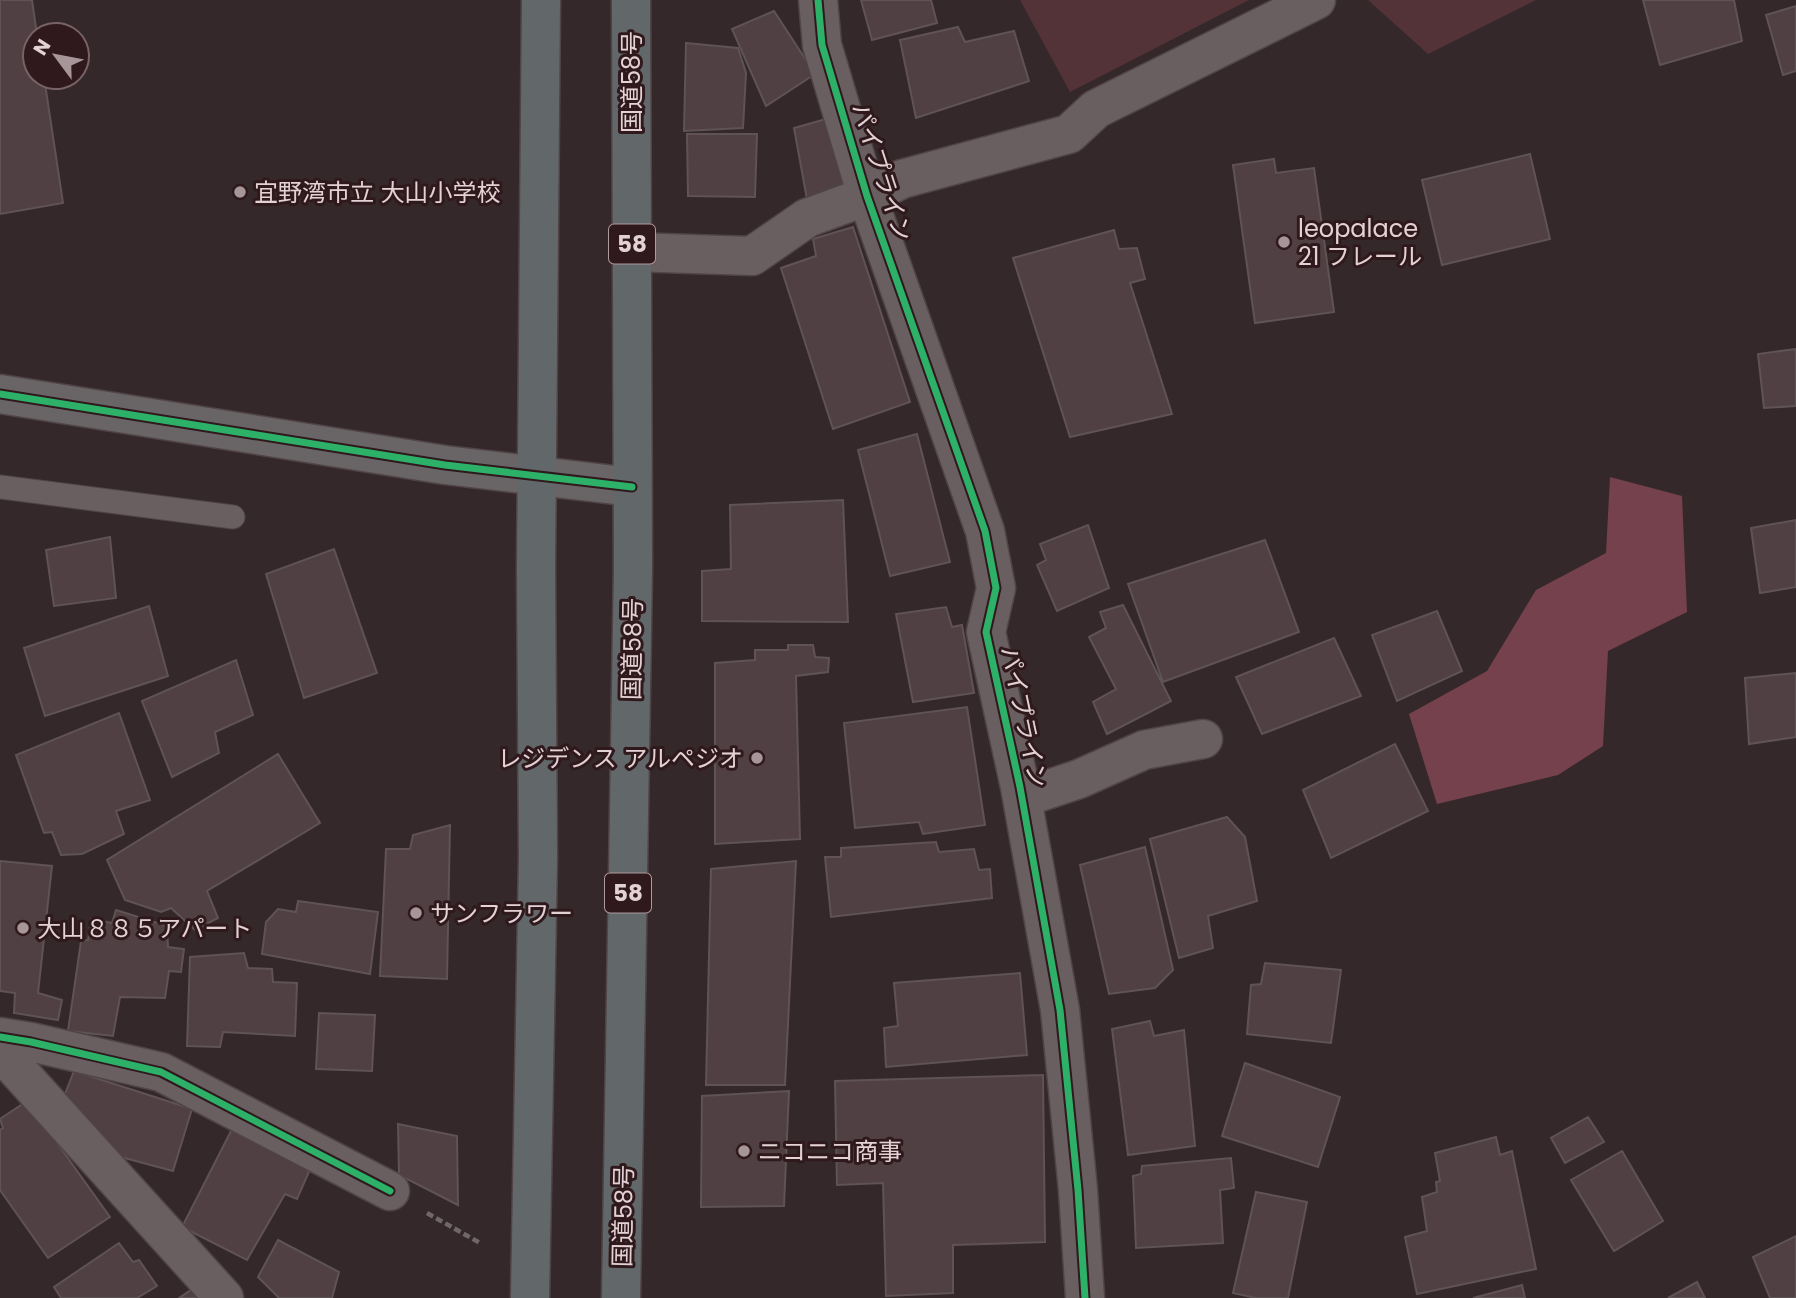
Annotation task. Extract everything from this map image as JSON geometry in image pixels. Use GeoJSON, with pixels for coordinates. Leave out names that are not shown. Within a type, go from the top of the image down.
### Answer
{"type":"FeatureCollection","features":[{"type":"Feature","properties":{"kind":"highway"},"geometry":{"type":"LineString","coordinates":[[530,1298],[537,857],[541,0]]}},
{"type":"Feature","properties":{"kind":"highway","name":"国道58号"},"geometry":{"type":"LineString","coordinates":[[621,1298],[634,568],[631,0]]}},
{"type":"Feature","properties":{"kind":"street","name":"パイプライン"},"geometry":{"type":"LineString","coordinates":[[818,0],[822,45],[867,196],[985,531],[996,587],[986,632],[1022,799],[1060,1010],[1078,1191],[1085,1298]]}},
{"type":"Feature","properties":{"kind":"street"},"geometry":{"type":"LineString","coordinates":[[632,252],[752,256],[807,218],[867,196],[902,179],[1069,134],[1096,109],[1316,0]]}},
{"type":"Feature","properties":{"kind":"street"},"geometry":{"type":"LineString","coordinates":[[0,394],[445,465],[632,487]]}},
{"type":"Feature","properties":{"kind":"street"},"geometry":{"type":"LineString","coordinates":[[1022,799],[1079,779],[1144,750],[1203,739]]}},
{"type":"Feature","properties":{"kind":"street"},"geometry":{"type":"LineString","coordinates":[[0,1037],[161,1072],[390,1191]]}},
{"type":"Feature","properties":{"kind":"street"},"geometry":{"type":"LineString","coordinates":[[0,1051],[224,1298]]}},
{"type":"Feature","properties":{"kind":"lane"},"geometry":{"type":"LineString","coordinates":[[0,487],[233,517]]}},
{"type":"Feature","properties":{"kind":"path"},"geometry":{"type":"LineString","coordinates":[[390,1191],[480,1243]]}},
{"type":"Feature","properties":{"kind":"shaded area"},"geometry":{"type":"Polygon","coordinates":[[[1020,0],[1249,0],[1070,92],[1020,0]]]}},
{"type":"Feature","properties":{"kind":"shaded area"},"geometry":{"type":"Polygon","coordinates":[[[1368,0],[1536,0],[1428,54],[1368,0]]]}},
{"type":"Feature","properties":{"kind":"shaded area"},"geometry":{"type":"Polygon","coordinates":[[[1610,477],[1682,496],[1687,612],[1608,651],[1603,746],[1558,775],[1437,804],[1409,714],[1487,671],[1536,590],[1606,553],[1610,477]]]}},
{"type":"Feature","properties":{"kind":"building"},"geometry":{"type":"Polygon","coordinates":[[[0,0],[32,0],[35,21],[21,21],[21,91],[46,91],[63,203],[0,214],[0,0]]]}},
{"type":"Feature","properties":{"kind":"building"},"geometry":{"type":"Polygon","coordinates":[[[861,0],[931,0],[937,23],[872,40],[861,0]]]}},
{"type":"Feature","properties":{"kind":"building"},"geometry":{"type":"Polygon","coordinates":[[[1643,0],[1734,0],[1742,41],[1660,65],[1643,0]]]}},
{"type":"Feature","properties":{"kind":"building"},"geometry":{"type":"Polygon","coordinates":[[[1796,6],[1796,71],[1783,75],[1766,15],[1796,6]]]}},
{"type":"Feature","properties":{"kind":"building"},"geometry":{"type":"Polygon","coordinates":[[[774,11],[815,74],[766,106],[732,29],[774,11]]]}},
{"type":"Feature","properties":{"kind":"building"},"geometry":{"type":"Polygon","coordinates":[[[958,27],[965,42],[1014,31],[1029,81],[916,118],[900,40],[958,27]]]}},
{"type":"Feature","properties":{"kind":"building"},"geometry":{"type":"Polygon","coordinates":[[[686,43],[738,48],[746,73],[743,128],[684,131],[686,43]]]}},
{"type":"Feature","properties":{"kind":"building"},"geometry":{"type":"Polygon","coordinates":[[[826,119],[851,191],[808,205],[794,128],[826,119]]]}},
{"type":"Feature","properties":{"kind":"building"},"geometry":{"type":"Polygon","coordinates":[[[687,134],[757,134],[755,197],[688,196],[687,134]]]}},
{"type":"Feature","properties":{"kind":"building"},"geometry":{"type":"Polygon","coordinates":[[[1530,154],[1550,239],[1442,265],[1422,180],[1530,154]]]}},
{"type":"Feature","properties":{"kind":"building","name":"leopalace 21 フレール"},"geometry":{"type":"Polygon","coordinates":[[[1274,159],[1276,173],[1314,168],[1334,312],[1255,323],[1233,165],[1274,159]]]}},
{"type":"Feature","properties":{"kind":"building"},"geometry":{"type":"Polygon","coordinates":[[[853,227],[910,402],[833,429],[781,268],[816,256],[813,239],[853,227]]]}},
{"type":"Feature","properties":{"kind":"building"},"geometry":{"type":"Polygon","coordinates":[[[1114,230],[1119,249],[1137,248],[1145,279],[1130,283],[1172,414],[1070,437],[1013,258],[1114,230]]]}},
{"type":"Feature","properties":{"kind":"building"},"geometry":{"type":"Polygon","coordinates":[[[1796,349],[1796,406],[1764,408],[1758,354],[1796,349]]]}},
{"type":"Feature","properties":{"kind":"building"},"geometry":{"type":"Polygon","coordinates":[[[917,434],[950,562],[890,576],[858,450],[917,434]]]}},
{"type":"Feature","properties":{"kind":"building"},"geometry":{"type":"Polygon","coordinates":[[[843,500],[848,622],[702,621],[702,571],[731,569],[730,505],[843,500]]]}},
{"type":"Feature","properties":{"kind":"building"},"geometry":{"type":"Polygon","coordinates":[[[1796,520],[1796,587],[1760,593],[1751,528],[1796,520]]]}},
{"type":"Feature","properties":{"kind":"building"},"geometry":{"type":"Polygon","coordinates":[[[1088,525],[1109,588],[1057,611],[1037,565],[1046,560],[1040,544],[1088,525]]]}},
{"type":"Feature","properties":{"kind":"building"},"geometry":{"type":"Polygon","coordinates":[[[110,537],[116,598],[54,606],[46,550],[110,537]]]}},
{"type":"Feature","properties":{"kind":"building"},"geometry":{"type":"Polygon","coordinates":[[[1265,540],[1299,632],[1163,682],[1128,584],[1265,540]]]}},
{"type":"Feature","properties":{"kind":"building"},"geometry":{"type":"Polygon","coordinates":[[[334,549],[377,673],[304,698],[266,574],[334,549]]]}},
{"type":"Feature","properties":{"kind":"building"},"geometry":{"type":"Polygon","coordinates":[[[1123,605],[1171,701],[1107,734],[1093,702],[1116,689],[1089,637],[1106,628],[1100,612],[1123,605]]]}},
{"type":"Feature","properties":{"kind":"building"},"geometry":{"type":"Polygon","coordinates":[[[149,606],[168,676],[45,716],[24,648],[149,606]]]}},
{"type":"Feature","properties":{"kind":"building"},"geometry":{"type":"Polygon","coordinates":[[[946,607],[952,627],[962,625],[974,693],[913,702],[896,614],[946,607]]]}},
{"type":"Feature","properties":{"kind":"building"},"geometry":{"type":"Polygon","coordinates":[[[1437,611],[1462,671],[1397,701],[1372,635],[1437,611]]]}},
{"type":"Feature","properties":{"kind":"building"},"geometry":{"type":"Polygon","coordinates":[[[1334,638],[1361,696],[1262,734],[1236,677],[1334,638]]]}},
{"type":"Feature","properties":{"kind":"building","name":"レジデンス アルペジオ"},"geometry":{"type":"Polygon","coordinates":[[[788,645],[813,645],[815,657],[829,658],[828,672],[796,676],[800,839],[715,844],[715,663],[755,660],[755,650],[788,650],[788,645]]]}},
{"type":"Feature","properties":{"kind":"building"},"geometry":{"type":"Polygon","coordinates":[[[236,660],[253,715],[215,732],[219,753],[172,777],[142,701],[236,660]]]}},
{"type":"Feature","properties":{"kind":"building"},"geometry":{"type":"Polygon","coordinates":[[[1796,673],[1796,737],[1749,744],[1745,678],[1796,673]]]}},
{"type":"Feature","properties":{"kind":"building"},"geometry":{"type":"Polygon","coordinates":[[[967,707],[985,825],[923,834],[919,822],[855,828],[844,723],[967,707]]]}},
{"type":"Feature","properties":{"kind":"building"},"geometry":{"type":"Polygon","coordinates":[[[119,713],[150,800],[116,811],[124,834],[82,854],[61,855],[52,832],[44,833],[16,755],[119,713]]]}},
{"type":"Feature","properties":{"kind":"building"},"geometry":{"type":"Polygon","coordinates":[[[1395,744],[1428,811],[1331,858],[1303,790],[1395,744]]]}},
{"type":"Feature","properties":{"kind":"building"},"geometry":{"type":"Polygon","coordinates":[[[278,754],[320,823],[207,891],[218,918],[195,930],[171,908],[161,912],[125,900],[107,860],[278,754]]]}},
{"type":"Feature","properties":{"kind":"building"},"geometry":{"type":"Polygon","coordinates":[[[1227,817],[1245,837],[1257,901],[1208,916],[1213,948],[1179,958],[1150,839],[1227,817]]]}},
{"type":"Feature","properties":{"kind":"building","name":"サンフラワー"},"geometry":{"type":"Polygon","coordinates":[[[450,825],[447,979],[380,976],[386,849],[410,849],[413,835],[450,825]]]}},
{"type":"Feature","properties":{"kind":"building"},"geometry":{"type":"Polygon","coordinates":[[[936,842],[939,852],[974,849],[979,870],[990,869],[992,898],[831,917],[825,857],[841,857],[841,848],[936,842]]]}},
{"type":"Feature","properties":{"kind":"building"},"geometry":{"type":"Polygon","coordinates":[[[1145,847],[1173,970],[1155,988],[1109,994],[1080,865],[1145,847]]]}},
{"type":"Feature","properties":{"kind":"building","name":"大山８８５アパート"},"geometry":{"type":"Polygon","coordinates":[[[0,861],[52,866],[38,993],[62,1000],[58,1020],[14,1013],[15,993],[0,991],[0,861]]]}},
{"type":"Feature","properties":{"kind":"building"},"geometry":{"type":"Polygon","coordinates":[[[796,861],[785,1085],[706,1085],[711,869],[796,861]]]}},
{"type":"Feature","properties":{"kind":"building"},"geometry":{"type":"Polygon","coordinates":[[[298,901],[378,912],[370,974],[262,954],[266,922],[278,909],[296,912],[298,901]]]}},
{"type":"Feature","properties":{"kind":"building"},"geometry":{"type":"Polygon","coordinates":[[[116,910],[167,926],[168,947],[184,949],[181,972],[169,971],[165,998],[120,997],[113,1036],[68,1031],[81,941],[88,940],[91,919],[112,923],[116,910]]]}},
{"type":"Feature","properties":{"kind":"building"},"geometry":{"type":"Polygon","coordinates":[[[244,953],[248,968],[272,969],[273,982],[297,983],[295,1036],[223,1032],[220,1047],[187,1046],[190,957],[244,953]]]}},
{"type":"Feature","properties":{"kind":"building"},"geometry":{"type":"Polygon","coordinates":[[[1265,963],[1341,970],[1331,1043],[1247,1034],[1251,985],[1261,984],[1265,963]]]}},
{"type":"Feature","properties":{"kind":"building"},"geometry":{"type":"Polygon","coordinates":[[[1020,973],[1027,1055],[886,1067],[884,1028],[898,1026],[894,983],[1020,973]]]}},
{"type":"Feature","properties":{"kind":"building"},"geometry":{"type":"Polygon","coordinates":[[[319,1013],[375,1015],[372,1071],[316,1069],[319,1013]]]}},
{"type":"Feature","properties":{"kind":"building"},"geometry":{"type":"Polygon","coordinates":[[[1150,1021],[1154,1036],[1184,1030],[1195,1146],[1128,1155],[1112,1029],[1150,1021]]]}},
{"type":"Feature","properties":{"kind":"building"},"geometry":{"type":"Polygon","coordinates":[[[1245,1063],[1340,1097],[1318,1167],[1222,1136],[1245,1063]]]}},
{"type":"Feature","properties":{"kind":"building"},"geometry":{"type":"Polygon","coordinates":[[[74,1071],[192,1109],[173,1171],[110,1154],[63,1099],[74,1071]]]}},
{"type":"Feature","properties":{"kind":"building"},"geometry":{"type":"Polygon","coordinates":[[[1043,1075],[1045,1242],[953,1245],[953,1293],[886,1296],[883,1183],[837,1185],[835,1081],[1043,1075]]]}},
{"type":"Feature","properties":{"kind":"building","name":"ニコニコ商事"},"geometry":{"type":"Polygon","coordinates":[[[789,1091],[784,1206],[701,1207],[702,1096],[789,1091]]]}},
{"type":"Feature","properties":{"kind":"building"},"geometry":{"type":"Polygon","coordinates":[[[27,1101],[110,1217],[48,1258],[0,1190],[0,1130],[3,1128],[0,1119],[27,1101]]]}},
{"type":"Feature","properties":{"kind":"building"},"geometry":{"type":"Polygon","coordinates":[[[1588,1117],[1604,1142],[1565,1163],[1551,1138],[1588,1117]]]}},
{"type":"Feature","properties":{"kind":"building"},"geometry":{"type":"Polygon","coordinates":[[[398,1124],[457,1136],[458,1205],[399,1175],[398,1124]]]}},
{"type":"Feature","properties":{"kind":"building"},"geometry":{"type":"Polygon","coordinates":[[[232,1129],[312,1165],[297,1199],[285,1194],[247,1260],[182,1227],[232,1129]]]}},
{"type":"Feature","properties":{"kind":"building"},"geometry":{"type":"Polygon","coordinates":[[[1496,1137],[1500,1155],[1512,1151],[1536,1269],[1417,1294],[1405,1237],[1427,1231],[1422,1197],[1437,1192],[1436,1182],[1440,1181],[1435,1153],[1496,1137]]]}},
{"type":"Feature","properties":{"kind":"building"},"geometry":{"type":"Polygon","coordinates":[[[1622,1151],[1663,1221],[1614,1251],[1571,1180],[1622,1151]]]}},
{"type":"Feature","properties":{"kind":"building"},"geometry":{"type":"Polygon","coordinates":[[[1231,1158],[1234,1188],[1220,1190],[1223,1243],[1136,1248],[1133,1176],[1141,1174],[1142,1166],[1231,1158]]]}},
{"type":"Feature","properties":{"kind":"building"},"geometry":{"type":"Polygon","coordinates":[[[1256,1192],[1307,1202],[1288,1298],[1256,1298],[1233,1293],[1256,1192]]]}},
{"type":"Feature","properties":{"kind":"building"},"geometry":{"type":"Polygon","coordinates":[[[1796,1236],[1796,1298],[1770,1298],[1753,1257],[1796,1236]]]}},
{"type":"Feature","properties":{"kind":"building"},"geometry":{"type":"Polygon","coordinates":[[[278,1240],[339,1272],[332,1298],[279,1298],[258,1277],[278,1240]]]}},
{"type":"Feature","properties":{"kind":"building"},"geometry":{"type":"Polygon","coordinates":[[[119,1243],[133,1262],[139,1260],[157,1286],[137,1298],[61,1298],[54,1287],[119,1243]]]}},
{"type":"Feature","properties":{"kind":"building"},"geometry":{"type":"Polygon","coordinates":[[[1697,1282],[1705,1298],[1668,1298],[1697,1282]]]}},
{"type":"Feature","properties":{"kind":"building"},"geometry":{"type":"Polygon","coordinates":[[[198,1285],[208,1298],[179,1298],[198,1285]]]}},
{"type":"Feature","properties":{"kind":"building"},"geometry":{"type":"Polygon","coordinates":[[[1522,1285],[1525,1298],[1473,1298],[1522,1285]]]}},
{"type":"Feature","properties":{"kind":"cycle path"},"geometry":{"type":"LineString","coordinates":[[818,0],[822,45],[867,196],[985,531],[996,588],[986,632],[1020,787],[1060,1010],[1078,1190],[1085,1298]]}},
{"type":"Feature","properties":{"kind":"cycle path"},"geometry":{"type":"LineString","coordinates":[[0,394],[445,465],[632,487]]}},
{"type":"Feature","properties":{"kind":"cycle path"},"geometry":{"type":"LineString","coordinates":[[0,1037],[161,1072],[390,1191]]}},
{"type":"Feature","properties":{"kind":"place","name":"宜野湾市立 大山小学校"},"geometry":{"type":"Point","coordinates":[240,192]}},
{"type":"Feature","properties":{"kind":"place","name":"leopalace 21 フレール"},"geometry":{"type":"Point","coordinates":[1284,242]}},
{"type":"Feature","properties":{"kind":"place","name":"レジデンス アルペジオ"},"geometry":{"type":"Point","coordinates":[757,758]}},
{"type":"Feature","properties":{"kind":"place","name":"サンフラワー"},"geometry":{"type":"Point","coordinates":[416,913]}},
{"type":"Feature","properties":{"kind":"place","name":"大山８８５アパート"},"geometry":{"type":"Point","coordinates":[23,928]}},
{"type":"Feature","properties":{"kind":"place","name":"ニコニコ商事"},"geometry":{"type":"Point","coordinates":[744,1151]}}]}
